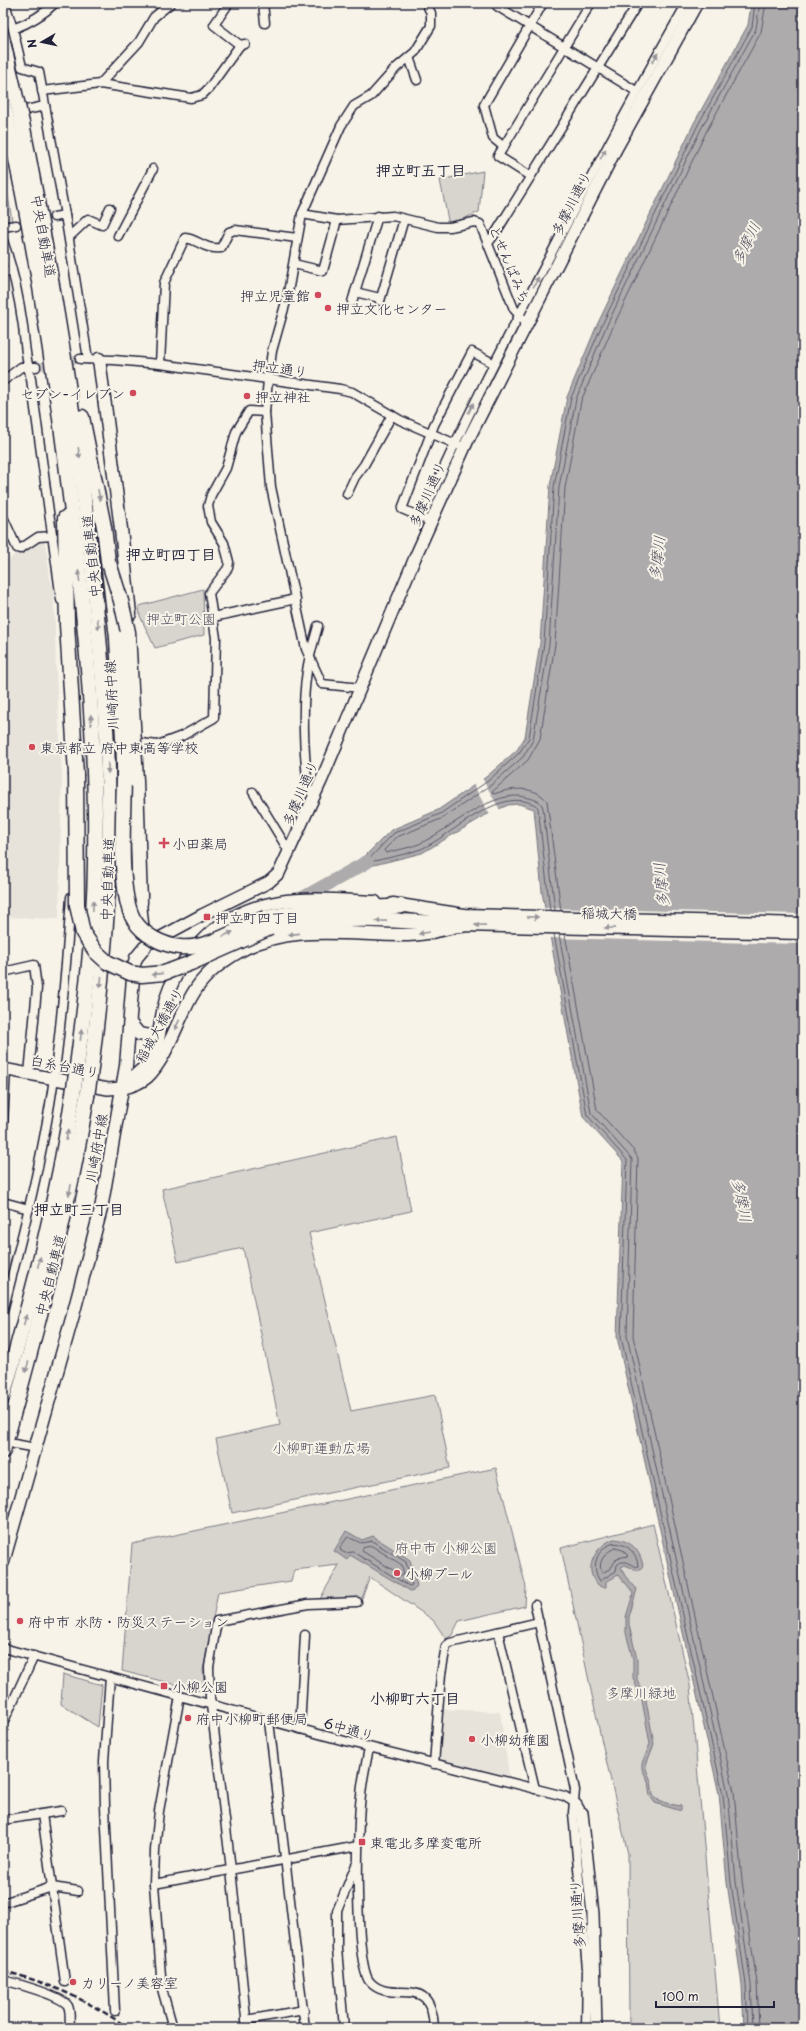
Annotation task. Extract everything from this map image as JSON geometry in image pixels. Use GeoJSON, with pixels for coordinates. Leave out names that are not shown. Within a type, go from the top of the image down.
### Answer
{"type":"FeatureCollection","features":[{"type":"Feature","properties":{"kind":"highway","name":"中央自動車道"},"geometry":{"type":"LineString","coordinates":[[3,42],[26,139],[47,248],[74,417],[90,546],[104,697],[108,756],[109,865],[105,940],[90,1076],[80,1095],[67,1138],[30,1300],[3,1396]]}},
{"type":"Feature","properties":{"kind":"highway","name":"中央自動車道"},"geometry":{"type":"LineString","coordinates":[[3,103],[34,250],[61,419],[76,538],[90,699],[95,804],[95,865],[92,936],[76,1074],[80,1095],[67,1208],[8,1448]]}},
{"type":"Feature","properties":{"kind":"highway"},"geometry":{"type":"LineString","coordinates":[[8,127],[60,465],[65,507],[68,624],[76,774],[76,889],[83,932],[96,952],[118,968],[142,975],[164,973],[191,963],[249,936],[270,928],[290,924],[331,920],[428,922],[463,920]]}},
{"type":"Feature","properties":{"kind":"highway"},"geometry":{"type":"LineString","coordinates":[[26,139],[54,246],[82,416],[104,527],[110,566],[124,764],[124,884],[128,904],[135,921],[158,941],[186,947],[204,944],[247,925],[288,913],[355,907],[402,906]]}},
{"type":"Feature","properties":{"kind":"highway"},"geometry":{"type":"LineString","coordinates":[[110,566],[121,601],[128,632],[136,781],[140,903]]}},
{"type":"Feature","properties":{"kind":"main road","name":"川崎府中線"},"geometry":{"type":"LineString","coordinates":[[89,359],[121,529],[128,606],[131,621],[132,690],[128,883],[132,921],[145,947]]}},
{"type":"Feature","properties":{"kind":"main road","name":"川崎府中線"},"geometry":{"type":"LineString","coordinates":[[3,1562],[36,1448],[101,1209],[122,1088],[130,1023],[134,965],[136,958],[145,947],[140,919],[140,903],[144,868],[141,744],[132,690]]}},
{"type":"Feature","properties":{"kind":"main road","name":"稲城大橋通り"},"geometry":{"type":"LineString","coordinates":[[122,1088],[130,1078],[146,1066],[152,1059],[160,1033],[166,1000],[174,979],[188,956],[210,933],[240,914],[259,906],[277,902],[314,900],[385,903],[463,920]]}},
{"type":"Feature","properties":{"kind":"main road","name":"稲城大橋通り"},"geometry":{"type":"LineString","coordinates":[[122,1088],[140,1082],[154,1067],[194,990],[221,963],[240,951],[274,938],[292,934],[413,935],[463,920]]}},
{"type":"Feature","properties":{"kind":"main road","name":"稲城大橋"},"geometry":{"type":"LineString","coordinates":[[463,920],[803,924]]}},
{"type":"Feature","properties":{"kind":"main road","name":"稲城大橋"},"geometry":{"type":"LineString","coordinates":[[463,920],[803,933]]}},
{"type":"Feature","properties":{"kind":"main road"},"geometry":{"type":"LineString","coordinates":[[130,1023],[139,1034],[150,1036],[160,1033]]}},
{"type":"Feature","properties":{"kind":"street"},"geometry":{"type":"LineString","coordinates":[[5,3],[22,67]]}},
{"type":"Feature","properties":{"kind":"street"},"geometry":{"type":"LineString","coordinates":[[13,29],[28,23],[43,14],[55,3]]}},
{"type":"Feature","properties":{"kind":"street"},"geometry":{"type":"LineString","coordinates":[[100,84],[139,42],[154,17],[171,3]]}},
{"type":"Feature","properties":{"kind":"street"},"geometry":{"type":"LineString","coordinates":[[42,91],[100,84],[191,98],[202,95],[242,45],[214,25],[229,3]]}},
{"type":"Feature","properties":{"kind":"street"},"geometry":{"type":"LineString","coordinates":[[263,3],[265,23]]}},
{"type":"Feature","properties":{"kind":"street"},"geometry":{"type":"LineString","coordinates":[[361,688],[322,684],[306,649],[271,487],[265,412],[268,380],[272,351],[287,298],[294,264],[302,214],[341,126],[354,106],[371,96],[396,68],[415,52],[431,26],[431,13],[426,3]]}},
{"type":"Feature","properties":{"kind":"street"},"geometry":{"type":"LineString","coordinates":[[499,3],[497,6],[636,92]]}},
{"type":"Feature","properties":{"kind":"street"},"geometry":{"type":"LineString","coordinates":[[504,147],[493,138],[484,105],[543,3]]}},
{"type":"Feature","properties":{"kind":"street"},"geometry":{"type":"LineString","coordinates":[[530,176],[498,156],[591,3]]}},
{"type":"Feature","properties":{"kind":"street"},"geometry":{"type":"LineString","coordinates":[[488,243],[638,3]]}},
{"type":"Feature","properties":{"kind":"street"},"geometry":{"type":"LineString","coordinates":[[493,363],[472,352],[430,432],[402,508],[427,519],[454,443],[493,363],[523,319],[636,92],[687,3]]}},
{"type":"Feature","properties":{"kind":"street","name":"多摩川通り"},"geometry":{"type":"LineString","coordinates":[[145,947],[183,924],[273,880],[280,873],[361,688],[427,519],[464,448],[523,319],[697,3]]}},
{"type":"Feature","properties":{"kind":"street"},"geometry":{"type":"LineString","coordinates":[[409,57],[416,80]]}},
{"type":"Feature","properties":{"kind":"street"},"geometry":{"type":"LineString","coordinates":[[3,61],[38,72],[69,237],[89,359]]}},
{"type":"Feature","properties":{"kind":"street"},"geometry":{"type":"LineString","coordinates":[[8,127],[44,106]]}},
{"type":"Feature","properties":{"kind":"street"},"geometry":{"type":"LineString","coordinates":[[118,236],[153,169]]}},
{"type":"Feature","properties":{"kind":"street"},"geometry":{"type":"LineString","coordinates":[[69,237],[88,219],[102,225],[110,208]]}},
{"type":"Feature","properties":{"kind":"street","name":"とせんばみち"},"geometry":{"type":"LineString","coordinates":[[302,214],[337,220],[378,216],[404,218],[438,227],[450,227],[474,222],[480,224],[523,319]]}},
{"type":"Feature","properties":{"kind":"street"},"geometry":{"type":"LineString","coordinates":[[54,217],[65,215]]}},
{"type":"Feature","properties":{"kind":"street"},"geometry":{"type":"LineString","coordinates":[[352,302],[378,216]]}},
{"type":"Feature","properties":{"kind":"street"},"geometry":{"type":"LineString","coordinates":[[355,292],[380,300],[404,218]]}},
{"type":"Feature","properties":{"kind":"street"},"geometry":{"type":"LineString","coordinates":[[294,264],[323,271],[337,220]]}},
{"type":"Feature","properties":{"kind":"street"},"geometry":{"type":"LineString","coordinates":[[3,227],[16,225]]}},
{"type":"Feature","properties":{"kind":"street"},"geometry":{"type":"LineString","coordinates":[[160,364],[164,284],[185,238],[190,238],[202,246],[212,249],[221,248],[229,232],[235,230],[297,238]]}},
{"type":"Feature","properties":{"kind":"street"},"geometry":{"type":"LineString","coordinates":[[3,241],[7,272],[23,327],[32,366],[31,379],[53,536],[66,660],[72,770],[72,869],[66,967],[54,1079],[29,1208],[3,1312]]}},
{"type":"Feature","properties":{"kind":"street","name":"押立通り"},"geometry":{"type":"LineString","coordinates":[[89,359],[160,364],[352,392],[392,415],[464,448]]}},
{"type":"Feature","properties":{"kind":"street"},"geometry":{"type":"LineString","coordinates":[[3,381],[21,367],[32,366]]}},
{"type":"Feature","properties":{"kind":"street"},"geometry":{"type":"LineString","coordinates":[[141,744],[158,745],[182,736],[214,718],[216,638],[210,589],[228,568],[230,562],[224,543],[210,522],[208,506],[211,494],[226,468],[236,432],[249,411],[265,412]]}},
{"type":"Feature","properties":{"kind":"street"},"geometry":{"type":"LineString","coordinates":[[347,494],[355,477],[364,465],[392,415]]}},
{"type":"Feature","properties":{"kind":"street"},"geometry":{"type":"LineString","coordinates":[[3,517],[17,548],[20,549],[38,537],[53,536]]}},
{"type":"Feature","properties":{"kind":"street"},"geometry":{"type":"LineString","coordinates":[[213,617],[296,599]]}},
{"type":"Feature","properties":{"kind":"street"},"geometry":{"type":"LineString","coordinates":[[315,796],[308,789],[305,736],[305,688],[310,658],[318,626]]}},
{"type":"Feature","properties":{"kind":"street"},"geometry":{"type":"LineString","coordinates":[[253,792],[290,853]]}},
{"type":"Feature","properties":{"kind":"street"},"geometry":{"type":"LineString","coordinates":[[3,972],[34,965],[37,988],[29,1074]]}},
{"type":"Feature","properties":{"kind":"street"},"geometry":{"type":"LineString","coordinates":[[3,1124],[4,1070]]}},
{"type":"Feature","properties":{"kind":"street","name":"白糸台通り"},"geometry":{"type":"LineString","coordinates":[[4,1070],[108,1089],[122,1088]]}},
{"type":"Feature","properties":{"kind":"street"},"geometry":{"type":"LineString","coordinates":[[3,1202],[29,1208]]}},
{"type":"Feature","properties":{"kind":"street"},"geometry":{"type":"LineString","coordinates":[[8,1448],[36,1448]]}},
{"type":"Feature","properties":{"kind":"street"},"geometry":{"type":"LineString","coordinates":[[304,2010],[246,2024],[231,1869],[211,1704],[209,1667],[217,1621],[308,1604],[357,1602]]}},
{"type":"Feature","properties":{"kind":"street"},"geometry":{"type":"LineString","coordinates":[[535,1605],[540,1622],[575,1790],[572,1813],[587,1969],[586,2028]]}},
{"type":"Feature","properties":{"kind":"street"},"geometry":{"type":"LineString","coordinates":[[434,1764],[441,1674],[446,1646],[450,1643],[540,1622]]}},
{"type":"Feature","properties":{"kind":"street"},"geometry":{"type":"LineString","coordinates":[[498,1632],[534,1789]]}},
{"type":"Feature","properties":{"kind":"street"},"geometry":{"type":"LineString","coordinates":[[300,1729],[305,1635]]}},
{"type":"Feature","properties":{"kind":"street","name":"6中通り"},"geometry":{"type":"LineString","coordinates":[[3,1648],[369,1748],[534,1789],[574,1801]]}},
{"type":"Feature","properties":{"kind":"street"},"geometry":{"type":"LineString","coordinates":[[3,1723],[34,1656]]}},
{"type":"Feature","properties":{"kind":"street"},"geometry":{"type":"LineString","coordinates":[[110,1677],[104,1761],[115,2011]]}},
{"type":"Feature","properties":{"kind":"street"},"geometry":{"type":"LineString","coordinates":[[173,2028],[162,1989],[154,1884],[155,1850],[159,1811],[180,1696]]}},
{"type":"Feature","properties":{"kind":"street"},"geometry":{"type":"LineString","coordinates":[[269,1721],[305,2028]]}},
{"type":"Feature","properties":{"kind":"street"},"geometry":{"type":"LineString","coordinates":[[369,1748],[361,1795],[357,1891],[365,1976],[370,1982],[378,1987],[387,1990],[411,1992],[422,1996],[433,2010],[434,2028]]}},
{"type":"Feature","properties":{"kind":"street","name":"多摩川通り"},"geometry":{"type":"LineString","coordinates":[[574,1801],[582,1813],[593,1914],[596,2028]]}},
{"type":"Feature","properties":{"kind":"street"},"geometry":{"type":"LineString","coordinates":[[3,1820],[61,1811]]}},
{"type":"Feature","properties":{"kind":"street"},"geometry":{"type":"LineString","coordinates":[[42,1814],[65,1982]]}},
{"type":"Feature","properties":{"kind":"street"},"geometry":{"type":"LineString","coordinates":[[154,1884],[286,1858],[358,1846]]}},
{"type":"Feature","properties":{"kind":"street"},"geometry":{"type":"LineString","coordinates":[[344,2028],[337,1950],[336,1911],[358,1862]]}},
{"type":"Feature","properties":{"kind":"street"},"geometry":{"type":"LineString","coordinates":[[3,1903],[52,1887],[78,1891]]}},
{"type":"Feature","properties":{"kind":"street"},"geometry":{"type":"LineString","coordinates":[[3,1980],[43,1992],[66,2003],[69,2007],[70,2028]]}},
{"type":"Feature","properties":{"kind":"shaded area","name":"東京都立 府中東高等学校"},"geometry":{"type":"Polygon","coordinates":[[[39,539],[45,543],[49,576],[53,587],[55,623],[56,674],[62,773],[59,919],[3,917],[3,557],[4,560],[9,560],[16,553],[29,549],[39,539]]]}},
{"type":"Feature","properties":{"kind":"shaded area","name":"小柳幼稚園"},"geometry":{"type":"Polygon","coordinates":[[[443,1709],[500,1712],[510,1781],[438,1765],[443,1709]]]}},
{"type":"Feature","properties":{"kind":"green space"},"geometry":{"type":"Polygon","coordinates":[[[3,167],[12,220],[3,222],[3,167]]]}},
{"type":"Feature","properties":{"kind":"green space"},"geometry":{"type":"Polygon","coordinates":[[[483,171],[479,212],[449,225],[440,180],[483,171]]]}},
{"type":"Feature","properties":{"kind":"green space","name":"押立町公園"},"geometry":{"type":"Polygon","coordinates":[[[203,589],[204,635],[155,648],[140,616],[139,606],[203,589]]]}},
{"type":"Feature","properties":{"kind":"green space","name":"小柳町運動広場"},"geometry":{"type":"Polygon","coordinates":[[[397,1137],[411,1211],[309,1233],[351,1411],[435,1395],[450,1468],[232,1513],[216,1439],[280,1425],[243,1248],[178,1262],[162,1189],[397,1137]]]}},
{"type":"Feature","properties":{"kind":"green space","name":"府中市 小柳公園"},"geometry":{"type":"Polygon","coordinates":[[[496,1468],[526,1587],[525,1606],[459,1621],[452,1635],[446,1639],[433,1620],[370,1577],[362,1598],[320,1599],[339,1565],[294,1570],[291,1581],[218,1592],[203,1671],[205,1692],[122,1671],[132,1544],[496,1468]]]}},
{"type":"Feature","properties":{"kind":"green space","name":"多摩川緑地"},"geometry":{"type":"Polygon","coordinates":[[[653,1524],[690,1685],[720,2028],[629,2028],[628,1854],[601,1738],[561,1548],[653,1524]]]}},
{"type":"Feature","properties":{"kind":"green space"},"geometry":{"type":"Polygon","coordinates":[[[63,1674],[102,1685],[98,1727],[61,1704],[63,1674]]]}},
{"type":"Feature","properties":{"kind":"water","name":"多摩川"},"geometry":{"type":"Polygon","coordinates":[[[753,3],[803,3],[803,2028],[744,2028],[742,1985],[727,1883],[719,1794],[617,1337],[623,1161],[583,1117],[542,892],[534,809],[519,804],[508,805],[486,815],[422,853],[350,871],[391,830],[438,810],[486,777],[517,750],[525,737],[540,643],[550,486],[567,397],[597,325],[694,123],[748,25],[751,5],[753,3]]]}},
{"type":"Feature","properties":{"kind":"water","name":"小柳プール"},"geometry":{"type":"Polygon","coordinates":[[[346,1531],[362,1540],[373,1536],[410,1560],[417,1586],[412,1592],[350,1555],[347,1560],[334,1551],[346,1531]]]}},
{"type":"Feature","properties":{"kind":"water"},"geometry":{"type":"Polygon","coordinates":[[[614,1539],[625,1541],[633,1546],[637,1550],[642,1560],[643,1566],[638,1571],[625,1565],[621,1567],[625,1576],[637,1589],[629,1617],[629,1625],[637,1659],[637,1679],[646,1700],[654,1744],[646,1765],[646,1769],[651,1781],[653,1794],[657,1799],[669,1804],[681,1806],[681,1811],[655,1803],[650,1796],[648,1781],[642,1769],[642,1763],[650,1744],[642,1700],[633,1678],[633,1659],[626,1633],[626,1617],[633,1594],[618,1575],[606,1582],[606,1587],[601,1587],[595,1581],[592,1574],[592,1560],[596,1553],[607,1542],[614,1539]]]}},
{"type":"Feature","properties":{"kind":"pier"},"geometry":{"type":"Polygon","coordinates":[[[482,778],[500,810],[490,815],[473,784],[482,778]]]}},
{"type":"Feature","properties":{"kind":"pier"},"geometry":{"type":"Polygon","coordinates":[[[543,908],[803,914],[803,944],[549,938],[543,908]]]}},
{"type":"Feature","properties":{"kind":"waterway"},"geometry":{"type":"LineString","coordinates":[[294,903],[367,862]]}},
{"type":"Feature","properties":{"kind":"tunnel"},"geometry":{"type":"LineString","coordinates":[[16,225],[54,217]]}},
{"type":"Feature","properties":{"kind":"tunnel"},"geometry":{"type":"LineString","coordinates":[[36,367],[80,359]]}},
{"type":"Feature","properties":{"kind":"railway"},"geometry":{"type":"LineString","coordinates":[[3,1971],[36,1981],[84,2001],[114,2018],[128,2028]]}},
{"type":"Feature","properties":{"kind":"place","name":"押立児童館"},"geometry":{"type":"Point","coordinates":[318,295]}},
{"type":"Feature","properties":{"kind":"place","name":"押立文化センター"},"geometry":{"type":"Point","coordinates":[328,308]}},
{"type":"Feature","properties":{"kind":"place","name":"セブン-イレブン"},"geometry":{"type":"Point","coordinates":[133,393]}},
{"type":"Feature","properties":{"kind":"place","name":"押立神社"},"geometry":{"type":"Point","coordinates":[247,396]}},
{"type":"Feature","properties":{"kind":"place","name":"東京都立 府中東高等学校"},"geometry":{"type":"Point","coordinates":[32,747]}},
{"type":"Feature","properties":{"kind":"place","name":"小田薬局"},"geometry":{"type":"Point","coordinates":[164,843]}},
{"type":"Feature","properties":{"kind":"place","name":"押立町四丁目"},"geometry":{"type":"Point","coordinates":[207,917]}},
{"type":"Feature","properties":{"kind":"place","name":"小柳プール"},"geometry":{"type":"Point","coordinates":[397,1573]}},
{"type":"Feature","properties":{"kind":"place","name":"府中市 水防・防災ステーション"},"geometry":{"type":"Point","coordinates":[20,1621]}},
{"type":"Feature","properties":{"kind":"place","name":"小柳公園"},"geometry":{"type":"Point","coordinates":[164,1686]}},
{"type":"Feature","properties":{"kind":"place","name":"府中小柳町郵便局"},"geometry":{"type":"Point","coordinates":[188,1718]}},
{"type":"Feature","properties":{"kind":"place","name":"小柳幼稚園"},"geometry":{"type":"Point","coordinates":[472,1739]}},
{"type":"Feature","properties":{"kind":"place","name":"東電北多摩変電所"},"geometry":{"type":"Point","coordinates":[362,1842]}},
{"type":"Feature","properties":{"kind":"place","name":"カリーノ美容室"},"geometry":{"type":"Point","coordinates":[73,1982]}},
{"type":"Feature","properties":{"kind":"district","name":"押立町五丁目"},"geometry":{"type":"Point","coordinates":[421,169]}},
{"type":"Feature","properties":{"kind":"district","name":"押立町四丁目"},"geometry":{"type":"Point","coordinates":[171,553]}},
{"type":"Feature","properties":{"kind":"district","name":"押立町三丁目"},"geometry":{"type":"Point","coordinates":[79,1208]}},
{"type":"Feature","properties":{"kind":"district","name":"小柳町六丁目"},"geometry":{"type":"Point","coordinates":[415,1697]}}]}
